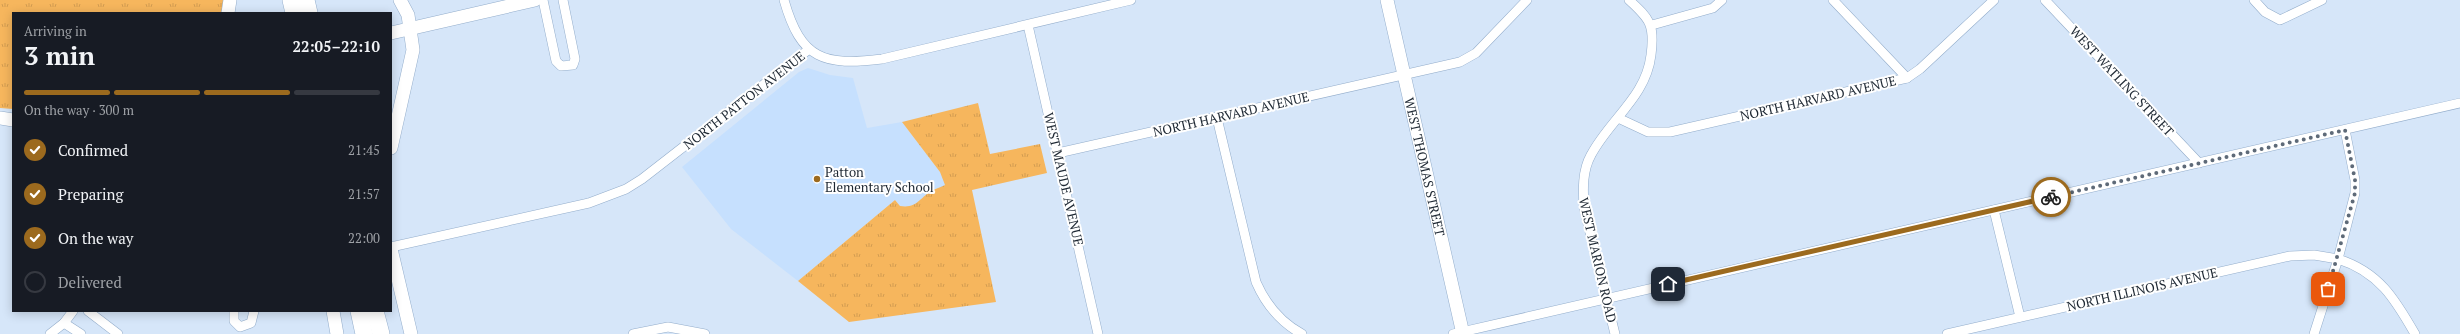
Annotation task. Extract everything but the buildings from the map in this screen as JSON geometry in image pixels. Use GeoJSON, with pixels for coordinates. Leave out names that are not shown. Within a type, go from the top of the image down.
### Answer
{"type":"FeatureCollection","features":[{"type":"Feature","properties":{"kind":"highway"},"geometry":{"type":"LineString","coordinates":[[300,11],[306,0]]}},
{"type":"Feature","properties":{"kind":"highway"},"geometry":{"type":"LineString","coordinates":[[359,312],[364,334]]}},
{"type":"Feature","properties":{"kind":"highway"},"geometry":{"type":"LineString","coordinates":[[376,312],[381,334]]}},
{"type":"Feature","properties":{"kind":"street"},"geometry":{"type":"LineString","coordinates":[[228,12],[230,0]]}},
{"type":"Feature","properties":{"kind":"street"},"geometry":{"type":"LineString","coordinates":[[392,144],[413,50],[408,15],[400,0]]}},
{"type":"Feature","properties":{"kind":"street"},"geometry":{"type":"LineString","coordinates":[[392,33],[535,0]]}},
{"type":"Feature","properties":{"kind":"street"},"geometry":{"type":"LineString","coordinates":[[544,0],[556,61],[561,66],[568,66],[573,65],[575,60],[562,0]]}},
{"type":"Feature","properties":{"kind":"street"},"geometry":{"type":"LineString","coordinates":[[784,0],[790,20],[808,50]]}},
{"type":"Feature","properties":{"kind":"street","name":"NORTH PATTON AVENUE"},"geometry":{"type":"LineString","coordinates":[[392,248],[589,203],[626,189],[642,179],[808,50],[836,62],[882,59],[1131,0]]}},
{"type":"Feature","properties":{"kind":"street","name":"WEST THOMAS STREET"},"geometry":{"type":"LineString","coordinates":[[1387,0],[1460,333]]}},
{"type":"Feature","properties":{"kind":"street","name":"NORTH HARVARD AVENUE"},"geometry":{"type":"LineString","coordinates":[[1058,153],[1460,62],[1476,53],[1527,0]]}},
{"type":"Feature","properties":{"kind":"street"},"geometry":{"type":"LineString","coordinates":[[1629,0],[1644,13],[1652,25],[1713,8],[1722,0]]}},
{"type":"Feature","properties":{"kind":"street"},"geometry":{"type":"LineString","coordinates":[[1833,0],[1907,78]]}},
{"type":"Feature","properties":{"kind":"street","name":"NORTH HARVARD AVENUE"},"geometry":{"type":"LineString","coordinates":[[1618,118],[1648,132],[1670,132],[1907,78],[1920,69],[1994,0]]}},
{"type":"Feature","properties":{"kind":"street","name":"WEST WATLING STREET"},"geometry":{"type":"LineString","coordinates":[[2044,0],[2199,163]]}},
{"type":"Feature","properties":{"kind":"street"},"geometry":{"type":"LineString","coordinates":[[2254,0],[2265,12],[2280,20],[2289,17],[2319,1]]}},
{"type":"Feature","properties":{"kind":"street","name":"WEST MAUDE AVENUE"},"geometry":{"type":"LineString","coordinates":[[1028,25],[1098,334]]}},
{"type":"Feature","properties":{"kind":"street","name":"WEST MARION ROAD"},"geometry":{"type":"LineString","coordinates":[[1615,334],[1584,208],[1583,189],[1590,156],[1639,92],[1650,68],[1654,35],[1652,25]]}},
{"type":"Feature","properties":{"kind":"street"},"geometry":{"type":"LineString","coordinates":[[1460,333],[2460,103]]}},
{"type":"Feature","properties":{"kind":"street"},"geometry":{"type":"LineString","coordinates":[[0,118],[12,120]]}},
{"type":"Feature","properties":{"kind":"street"},"geometry":{"type":"LineString","coordinates":[[1217,118],[1256,282],[1262,296],[1280,318],[1302,334]]}},
{"type":"Feature","properties":{"kind":"street"},"geometry":{"type":"LineString","coordinates":[[2314,334],[2338,259],[2355,193],[2355,180],[2345,130]]}},
{"type":"Feature","properties":{"kind":"street"},"geometry":{"type":"LineString","coordinates":[[1994,210],[2020,317]]}},
{"type":"Feature","properties":{"kind":"street"},"geometry":{"type":"LineString","coordinates":[[392,252],[411,334]]}},
{"type":"Feature","properties":{"kind":"street","name":"NORTH ILLINOIS AVENUE"},"geometry":{"type":"LineString","coordinates":[[1947,334],[2290,256],[2314,255],[2338,259],[2360,267],[2380,283],[2395,300],[2415,334]]}},
{"type":"Feature","properties":{"kind":"street"},"geometry":{"type":"LineString","coordinates":[[50,334],[64,323],[72,312]]}},
{"type":"Feature","properties":{"kind":"street"},"geometry":{"type":"LineString","coordinates":[[89,312],[118,334]]}},
{"type":"Feature","properties":{"kind":"street"},"geometry":{"type":"LineString","coordinates":[[234,312],[234,321],[240,327],[251,324],[254,312]]}},
{"type":"Feature","properties":{"kind":"street"},"geometry":{"type":"LineString","coordinates":[[333,312],[338,334]]}},
{"type":"Feature","properties":{"kind":"street"},"geometry":{"type":"LineString","coordinates":[[64,323],[82,334]]}},
{"type":"Feature","properties":{"kind":"street"},"geometry":{"type":"LineString","coordinates":[[633,334],[668,326],[705,334]]}},
{"type":"Feature","properties":{"kind":"shaded area","name":"Patton Elementary School"},"geometry":{"type":"Polygon","coordinates":[[[808,68],[830,75],[853,78],[867,128],[902,122],[940,172],[946,185],[933,190],[917,204],[907,207],[900,206],[895,200],[798,281],[731,229],[682,167],[799,72],[808,68]]]}},
{"type":"Feature","properties":{"kind":"green space"},"geometry":{"type":"Polygon","coordinates":[[[0,0],[226,0],[223,12],[12,12],[12,109],[0,108],[0,0]]]}},
{"type":"Feature","properties":{"kind":"green space"},"geometry":{"type":"Polygon","coordinates":[[[978,103],[990,154],[1040,144],[1047,173],[972,190],[996,302],[849,322],[798,281],[895,200],[900,206],[910,206],[918,202],[933,190],[945,185],[940,172],[902,122],[978,103]]]}},
{"type":"Feature","properties":{"kind":"way so far"},"geometry":{"type":"LineString","coordinates":[[2051,197],[2345,130],[2355,180],[2355,193],[2338,259],[2328,289]]}},
{"type":"Feature","properties":{"kind":"place","name":"Patton Elementary School"},"geometry":{"type":"Point","coordinates":[817,179]}},
{"type":"Feature","properties":{"kind":"route"},"geometry":{"type":"LineString","coordinates":[[1668,284],[2051,197]]}}]}
